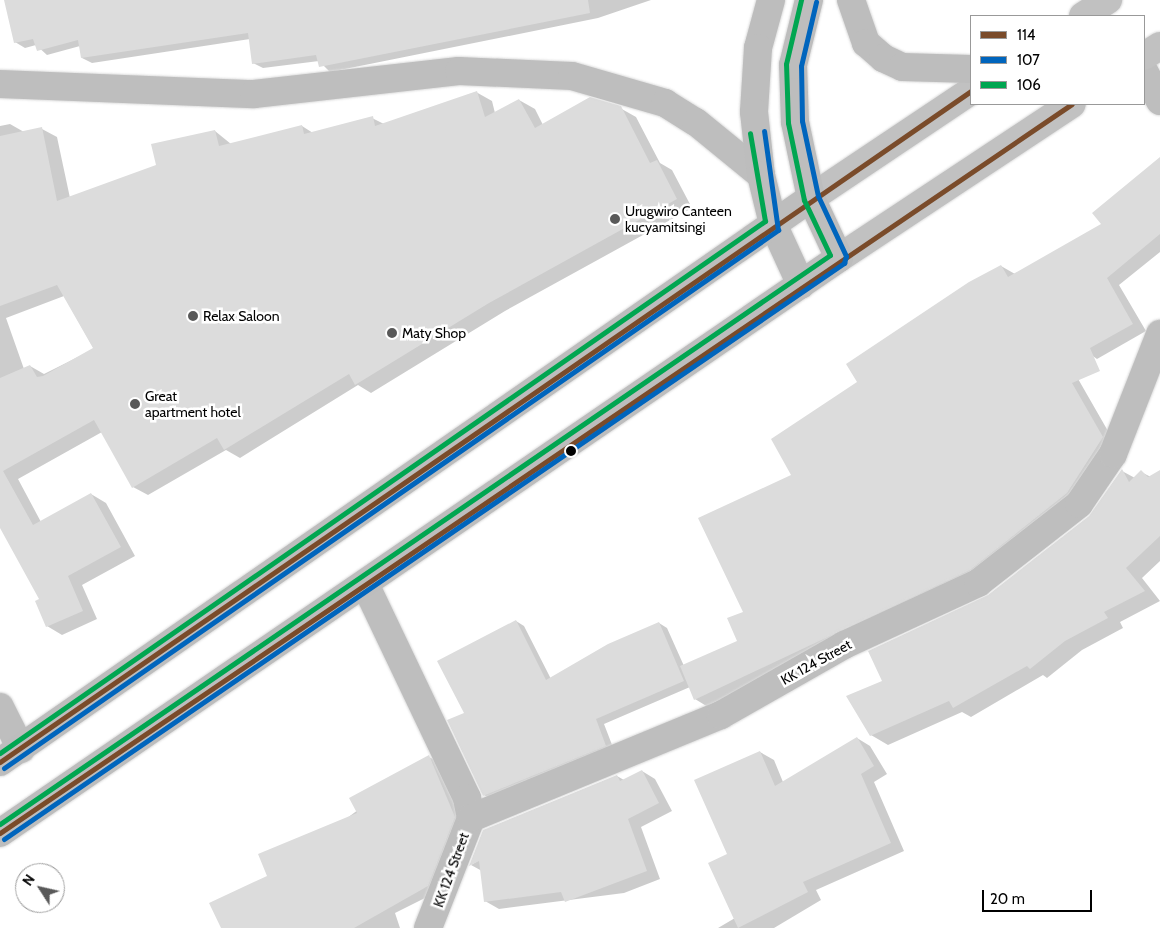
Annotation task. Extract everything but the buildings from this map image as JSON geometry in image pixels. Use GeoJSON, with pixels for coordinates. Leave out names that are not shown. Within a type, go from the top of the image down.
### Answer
{"type":"FeatureCollection","features":[{"type":"Feature","properties":{"kind":"highway"},"geometry":{"type":"LineString","coordinates":[[771,0],[758,48],[755,103],[761,175],[773,224],[802,285]]}},
{"type":"Feature","properties":{"kind":"highway"},"geometry":{"type":"LineString","coordinates":[[0,833],[839,258],[811,198],[795,122],[793,65],[810,0]]}},
{"type":"Feature","properties":{"kind":"highway"},"geometry":{"type":"LineString","coordinates":[[851,0],[863,37],[883,58],[902,67],[970,69]]}},
{"type":"Feature","properties":{"kind":"highway"},"geometry":{"type":"LineString","coordinates":[[10,756],[811,198]]}},
{"type":"Feature","properties":{"kind":"main road"},"geometry":{"type":"LineString","coordinates":[[1085,15],[1108,0]]}},
{"type":"Feature","properties":{"kind":"main road"},"geometry":{"type":"LineString","coordinates":[[1145,55],[1160,46]]}},
{"type":"Feature","properties":{"kind":"main road"},"geometry":{"type":"LineString","coordinates":[[811,198],[970,92]]}},
{"type":"Feature","properties":{"kind":"main road"},"geometry":{"type":"LineString","coordinates":[[839,258],[1070,105]]}},
{"type":"Feature","properties":{"kind":"street"},"geometry":{"type":"LineString","coordinates":[[0,84],[254,94],[459,71],[572,76],[665,103],[761,175]]}},
{"type":"Feature","properties":{"kind":"street"},"geometry":{"type":"LineString","coordinates":[[1145,73],[1160,101]]}},
{"type":"Feature","properties":{"kind":"street","name":"KK 124 Street"},"geometry":{"type":"LineString","coordinates":[[428,928],[470,818],[721,715],[844,645],[978,584],[1079,504],[1113,454],[1160,334]]}},
{"type":"Feature","properties":{"kind":"street"},"geometry":{"type":"LineString","coordinates":[[365,584],[467,798],[470,818]]}},
{"type":"Feature","properties":{"kind":"street"},"geometry":{"type":"LineString","coordinates":[[0,707],[10,756]]}},
{"type":"Feature","properties":{"kind":"transit line","name":"106"},"geometry":{"type":"LineString","coordinates":[[0,824],[830,255],[804,200],[788,123],[786,64],[801,0]]}},
{"type":"Feature","properties":{"kind":"transit line","name":"107"},"geometry":{"type":"LineString","coordinates":[[4,839],[844,263],[846,256],[818,196],[802,121],[801,66],[816,2]]}},
{"type":"Feature","properties":{"kind":"transit line","name":"114"},"geometry":{"type":"LineString","coordinates":[[0,762],[970,92]]}},
{"type":"Feature","properties":{"kind":"transit line","name":"114"},"geometry":{"type":"LineString","coordinates":[[0,833],[1071,105]]}},
{"type":"Feature","properties":{"kind":"transit line","name":"107"},"geometry":{"type":"LineString","coordinates":[[4,768],[778,230],[764,131]]}},
{"type":"Feature","properties":{"kind":"transit line","name":"106"},"geometry":{"type":"LineString","coordinates":[[0,753],[765,221],[750,133]]}},
{"type":"Feature","properties":{"kind":"place","name":"Urugwiro Canteen kucyamitsingi"},"geometry":{"type":"Point","coordinates":[615,219]}},
{"type":"Feature","properties":{"kind":"place","name":"Relax Saloon"},"geometry":{"type":"Point","coordinates":[193,316]}},
{"type":"Feature","properties":{"kind":"place","name":"Maty Shop"},"geometry":{"type":"Point","coordinates":[392,333]}},
{"type":"Feature","properties":{"kind":"place","name":"Great apartment hotel"},"geometry":{"type":"Point","coordinates":[135,404]}}]}
